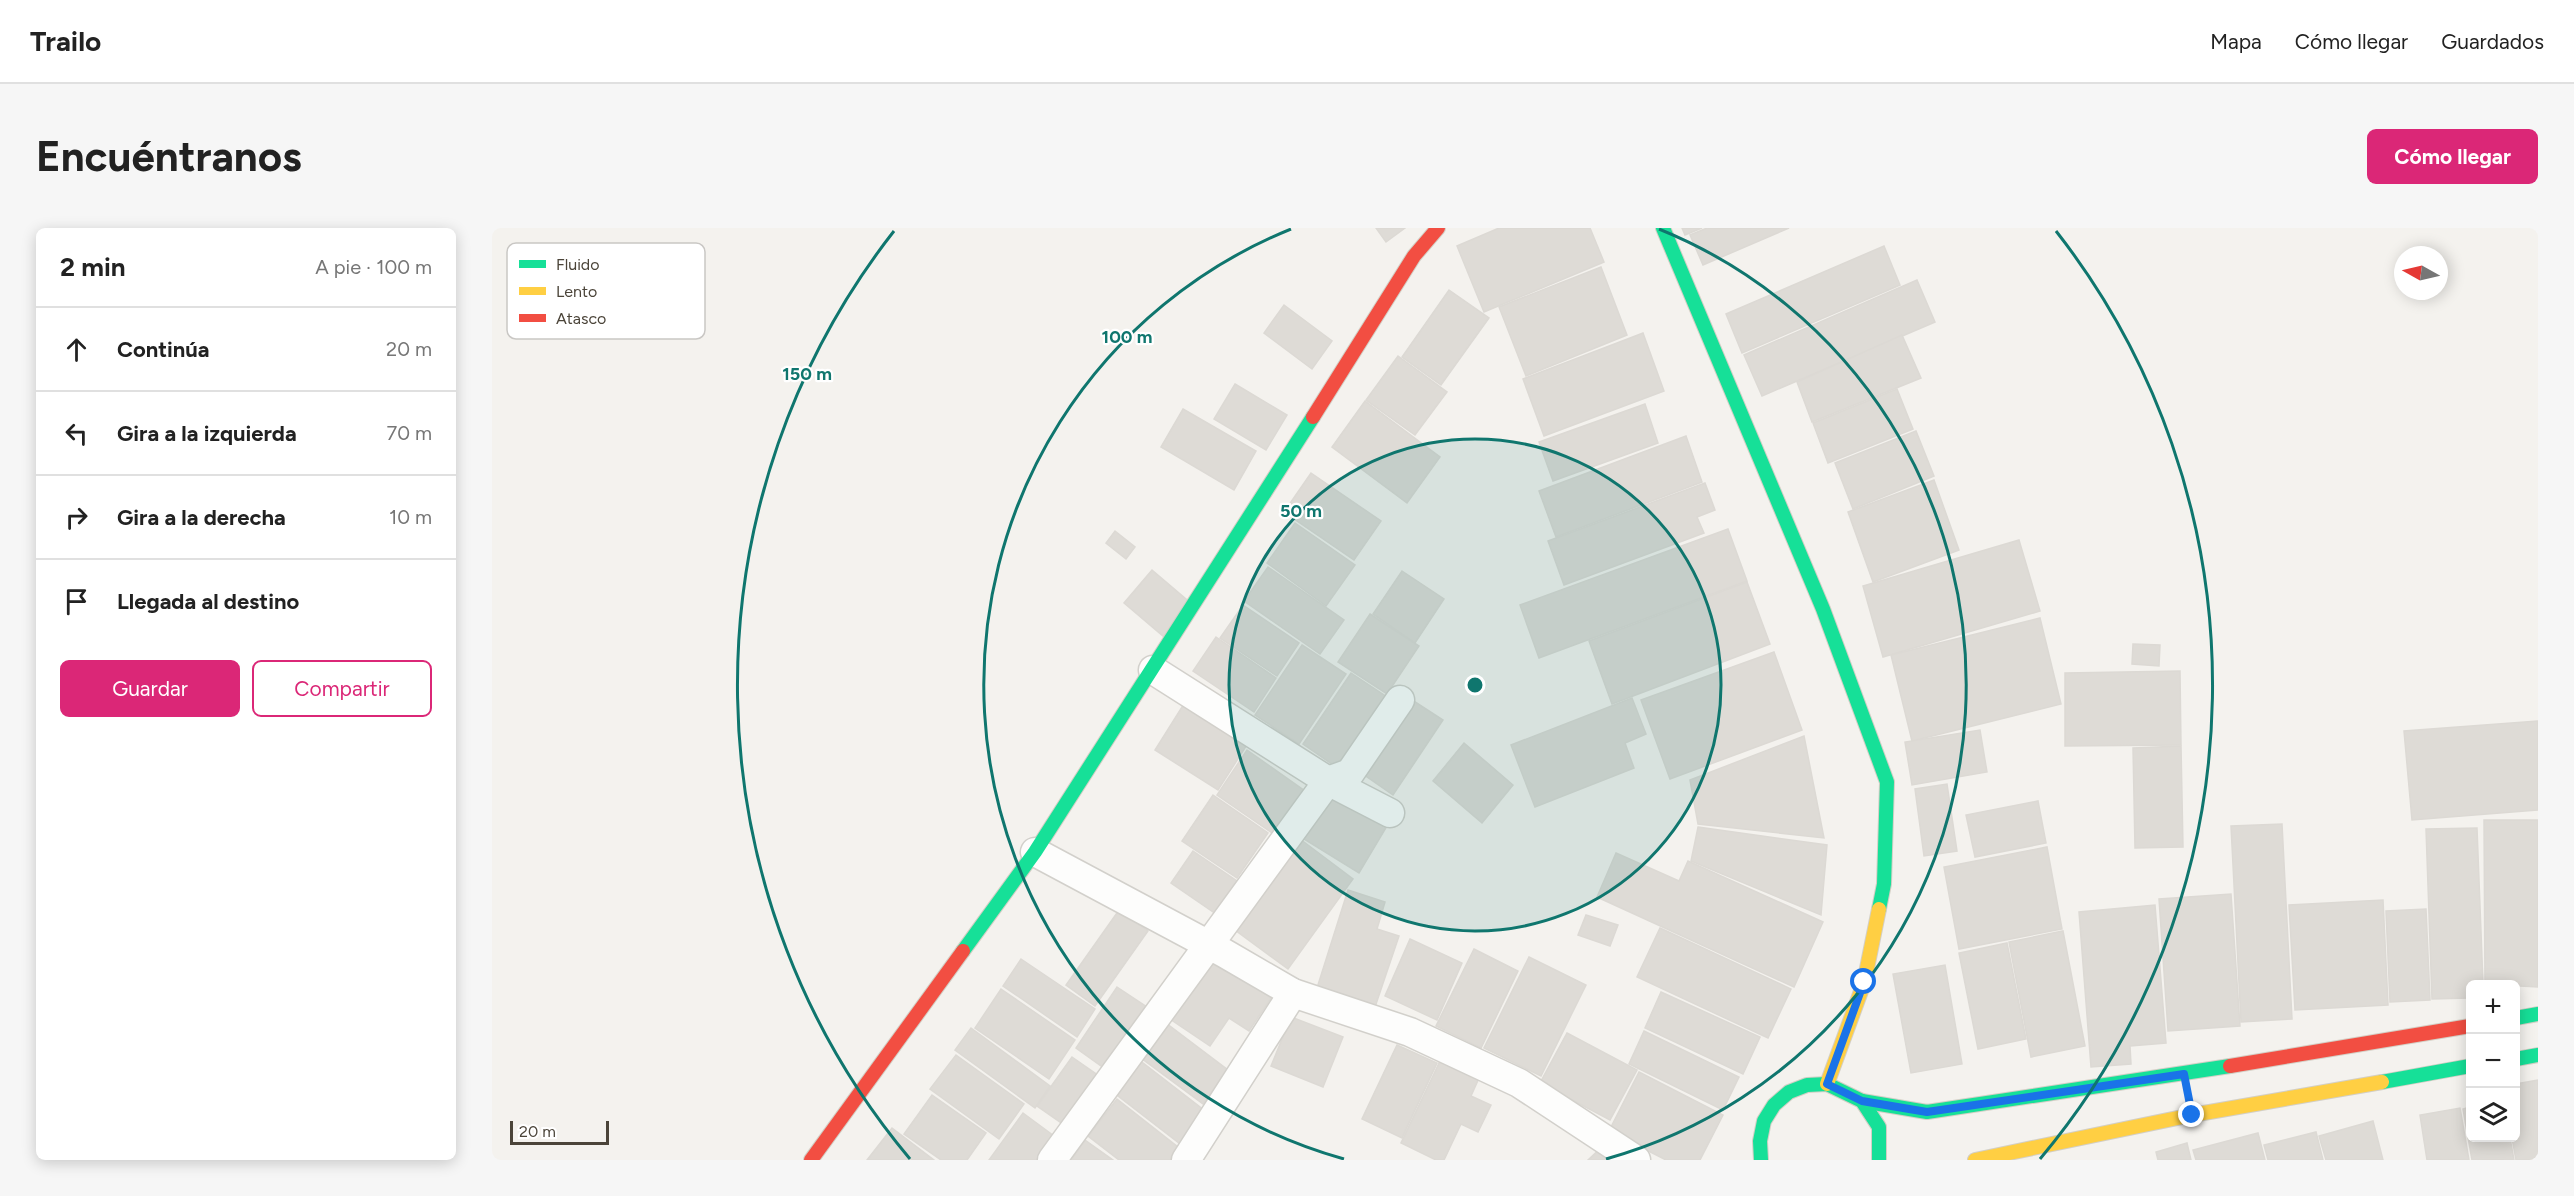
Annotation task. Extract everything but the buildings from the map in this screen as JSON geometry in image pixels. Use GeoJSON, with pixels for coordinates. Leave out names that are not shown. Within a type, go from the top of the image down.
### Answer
{"type":"FeatureCollection","features":[{"type":"Feature","properties":{"kind":"street"},"geometry":{"type":"LineString","coordinates":[[811,1160],[1035,852],[1153,670],[1414,256],[1438,228]]}},
{"type":"Feature","properties":{"kind":"street"},"geometry":{"type":"LineString","coordinates":[[1663,228],[1823,609],[1887,782],[1884,884],[1864,982],[1827,1084]]}},
{"type":"Feature","properties":{"kind":"street"},"geometry":{"type":"LineString","coordinates":[[1153,670],[1328,781],[1390,813]]}},
{"type":"Feature","properties":{"kind":"street"},"geometry":{"type":"LineString","coordinates":[[1052,1160],[1206,945],[1328,781],[1350,773],[1400,700]]}},
{"type":"Feature","properties":{"kind":"street"},"geometry":{"type":"LineString","coordinates":[[1035,852],[1293,993],[1410,1032],[1519,1083],[1636,1160]]}},
{"type":"Feature","properties":{"kind":"street"},"geometry":{"type":"LineString","coordinates":[[1185,1160],[1293,993]]}},
{"type":"Feature","properties":{"kind":"street"},"geometry":{"type":"LineString","coordinates":[[2520,1017],[2538,1014]]}},
{"type":"Feature","properties":{"kind":"street"},"geometry":{"type":"LineString","coordinates":[[1761,1160],[1760,1141],[1764,1122],[1774,1105],[1790,1092],[1808,1085],[1827,1084],[1862,1101],[1927,1112],[2185,1079],[2466,1027]]}},
{"type":"Feature","properties":{"kind":"street"},"geometry":{"type":"LineString","coordinates":[[2520,1058],[2538,1055]]}},
{"type":"Feature","properties":{"kind":"street"},"geometry":{"type":"LineString","coordinates":[[1975,1160],[2191,1110],[2466,1067]]}},
{"type":"Feature","properties":{"kind":"street"},"geometry":{"type":"LineString","coordinates":[[1862,1101],[1879,1127],[1879,1160]]}},
{"type":"Feature","properties":{"kind":"traffic: fast"},"geometry":{"type":"LineString","coordinates":[[1663,228],[1823,609],[1887,782],[1884,884],[1879,909]]}},
{"type":"Feature","properties":{"kind":"traffic: fast"},"geometry":{"type":"LineString","coordinates":[[963,951],[1035,852],[1313,417]]}},
{"type":"Feature","properties":{"kind":"traffic: fast"},"geometry":{"type":"LineString","coordinates":[[2520,1017],[2538,1014]]}},
{"type":"Feature","properties":{"kind":"traffic: fast"},"geometry":{"type":"LineString","coordinates":[[2520,1058],[2538,1055]]}},
{"type":"Feature","properties":{"kind":"traffic: fast"},"geometry":{"type":"LineString","coordinates":[[1862,1101],[1927,1112],[2230,1066]]}},
{"type":"Feature","properties":{"kind":"traffic: fast"},"geometry":{"type":"LineString","coordinates":[[2382,1082],[2466,1067]]}},
{"type":"Feature","properties":{"kind":"traffic: fast"},"geometry":{"type":"LineString","coordinates":[[1761,1160],[1760,1141],[1764,1121],[1774,1105],[1789,1092],[1807,1085],[1827,1084],[1862,1101],[1879,1127],[1879,1160]]}},
{"type":"Feature","properties":{"kind":"traffic: slow"},"geometry":{"type":"LineString","coordinates":[[1827,1084],[1864,983],[1879,909]]}},
{"type":"Feature","properties":{"kind":"traffic: slow"},"geometry":{"type":"LineString","coordinates":[[1975,1160],[2192,1115],[2382,1082]]}},
{"type":"Feature","properties":{"kind":"traffic: jam"},"geometry":{"type":"LineString","coordinates":[[1313,417],[1414,256],[1438,228]]}},
{"type":"Feature","properties":{"kind":"traffic: jam"},"geometry":{"type":"LineString","coordinates":[[811,1160],[963,951]]}},
{"type":"Feature","properties":{"kind":"traffic: jam"},"geometry":{"type":"LineString","coordinates":[[2230,1066],[2466,1027]]}},
{"type":"Feature","properties":{"kind":"route"},"geometry":{"type":"LineString","coordinates":[[1864,982],[1827,1084],[1862,1101],[1927,1112],[2184,1074],[2192,1115]]}}]}
